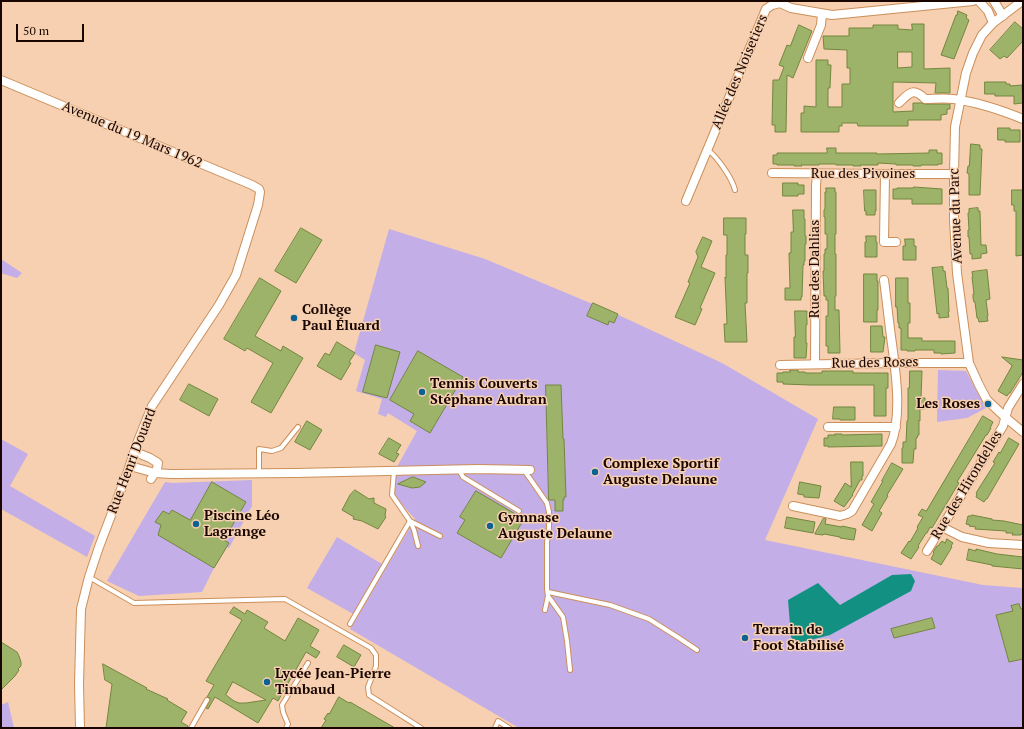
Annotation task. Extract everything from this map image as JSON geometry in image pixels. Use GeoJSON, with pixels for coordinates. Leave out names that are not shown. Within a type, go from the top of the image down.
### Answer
{"type":"FeatureCollection","features":[{"type":"Feature","properties":{"kind":"street","name":"Allée des Noisetiers"},"geometry":{"type":"LineString","coordinates":[[686,201],[766,9],[772,5],[780,3],[791,8],[832,15],[973,1]]}},
{"type":"Feature","properties":{"kind":"street"},"geometry":{"type":"LineString","coordinates":[[979,1],[988,11],[993,24]]}},
{"type":"Feature","properties":{"kind":"street"},"geometry":{"type":"LineString","coordinates":[[994,1],[1003,16]]}},
{"type":"Feature","properties":{"kind":"street","name":"Avenue du Parc"},"geometry":{"type":"LineString","coordinates":[[1022,1],[993,24],[982,36],[973,53],[966,73],[955,127],[954,220],[957,273],[969,363],[987,400],[1005,418],[1023,432]]}},
{"type":"Feature","properties":{"kind":"street"},"geometry":{"type":"LineString","coordinates":[[808,58],[821,25],[822,14]]}},
{"type":"Feature","properties":{"kind":"street","name":"Avenue du 19 Mars 1962"},"geometry":{"type":"LineString","coordinates":[[1,80],[252,185],[259,189],[260,192]]}},
{"type":"Feature","properties":{"kind":"street"},"geometry":{"type":"LineString","coordinates":[[899,103],[910,93],[916,92],[925,99],[953,99],[970,102],[1000,109],[1023,119]]}},
{"type":"Feature","properties":{"kind":"street","name":"Rue des Pivoines"},"geometry":{"type":"LineString","coordinates":[[772,173],[954,174]]}},
{"type":"Feature","properties":{"kind":"street","name":"Rue des Dahlias"},"geometry":{"type":"LineString","coordinates":[[815,364],[816,174]]}},
{"type":"Feature","properties":{"kind":"street"},"geometry":{"type":"LineString","coordinates":[[884,174],[884,242],[896,242]]}},
{"type":"Feature","properties":{"kind":"street","name":"Rue Henri Douard"},"geometry":{"type":"LineString","coordinates":[[80,728],[79,684],[81,609],[99,547],[152,406],[219,305],[236,275],[258,205],[260,192]]}},
{"type":"Feature","properties":{"kind":"street"},"geometry":{"type":"LineString","coordinates":[[793,506],[840,516],[852,511],[894,437],[897,416],[897,391],[884,280]]}},
{"type":"Feature","properties":{"kind":"street","name":"Rue des Roses"},"geometry":{"type":"LineString","coordinates":[[780,365],[969,363]]}},
{"type":"Feature","properties":{"kind":"street","name":"Rue des Hirondelles"},"geometry":{"type":"LineString","coordinates":[[927,551],[1002,426],[1008,408],[1023,384]]}},
{"type":"Feature","properties":{"kind":"street"},"geometry":{"type":"LineString","coordinates":[[828,427],[896,427]]}},
{"type":"Feature","properties":{"kind":"street"},"geometry":{"type":"LineString","coordinates":[[134,452],[156,461],[158,467],[153,476]]}},
{"type":"Feature","properties":{"kind":"street"},"geometry":{"type":"LineString","coordinates":[[130,466],[153,476],[259,473],[527,470]]}},
{"type":"Feature","properties":{"kind":"street"},"geometry":{"type":"LineString","coordinates":[[942,527],[962,536],[989,543],[1023,545]]}},
{"type":"Feature","properties":{"kind":"lane"},"geometry":{"type":"LineString","coordinates":[[708,150],[714,155],[734,183],[736,190]]}},
{"type":"Feature","properties":{"kind":"lane"},"geometry":{"type":"LineString","coordinates":[[259,473],[259,449],[272,451],[281,448],[298,427]]}},
{"type":"Feature","properties":{"kind":"lane"},"geometry":{"type":"LineString","coordinates":[[459,470],[463,477],[519,511]]}},
{"type":"Feature","properties":{"kind":"lane"},"geometry":{"type":"LineString","coordinates":[[527,470],[547,503],[549,512],[548,594],[545,610]]}},
{"type":"Feature","properties":{"kind":"lane"},"geometry":{"type":"LineString","coordinates":[[394,471],[392,495],[410,521],[418,546]]}},
{"type":"Feature","properties":{"kind":"lane"},"geometry":{"type":"LineString","coordinates":[[410,521],[440,536]]}},
{"type":"Feature","properties":{"kind":"lane"},"geometry":{"type":"LineString","coordinates":[[350,624],[410,521]]}},
{"type":"Feature","properties":{"kind":"lane"},"geometry":{"type":"LineString","coordinates":[[89,578],[134,603],[285,599],[371,648],[376,655],[376,666],[368,687],[369,695],[421,728]]}},
{"type":"Feature","properties":{"kind":"lane"},"geometry":{"type":"LineString","coordinates":[[548,594],[610,605],[649,619],[696,650]]}},
{"type":"Feature","properties":{"kind":"lane"},"geometry":{"type":"LineString","coordinates":[[548,594],[563,617],[570,670]]}},
{"type":"Feature","properties":{"kind":"lane"},"geometry":{"type":"LineString","coordinates":[[286,728],[288,724],[282,705],[308,663]]}},
{"type":"Feature","properties":{"kind":"lane"},"geometry":{"type":"LineString","coordinates":[[191,728],[207,700]]}},
{"type":"Feature","properties":{"kind":"lane"},"geometry":{"type":"LineString","coordinates":[[495,728],[498,721],[509,728]]}},
{"type":"Feature","properties":{"kind":"shaded area","name":"Complexe Sportif Auguste Delaune"},"geometry":{"type":"Polygon","coordinates":[[[389,229],[485,259],[614,313],[722,363],[818,419],[765,540],[983,585],[1023,588],[1023,728],[519,728],[350,629],[415,519],[396,498],[394,488],[398,465],[417,431],[388,413],[386,417],[378,414],[382,399],[356,391],[365,360],[354,353],[389,229]]]}},
{"type":"Feature","properties":{"kind":"shaded area"},"geometry":{"type":"Polygon","coordinates":[[[1,259],[22,273],[17,278],[1,273],[1,259]]]}},
{"type":"Feature","properties":{"kind":"shaded area"},"geometry":{"type":"Polygon","coordinates":[[[938,370],[966,371],[986,408],[967,418],[937,422],[938,370]]]}},
{"type":"Feature","properties":{"kind":"shaded area"},"geometry":{"type":"Polygon","coordinates":[[[1,439],[28,454],[10,486],[95,536],[87,557],[1,509],[1,439]]]}},
{"type":"Feature","properties":{"kind":"shaded area"},"geometry":{"type":"Polygon","coordinates":[[[252,480],[252,506],[229,548],[227,547],[214,568],[202,592],[139,596],[107,581],[165,482],[252,480]]]}},
{"type":"Feature","properties":{"kind":"shaded area"},"geometry":{"type":"Polygon","coordinates":[[[337,537],[382,564],[355,615],[307,588],[337,537]]]}},
{"type":"Feature","properties":{"kind":"shaded area"},"geometry":{"type":"Polygon","coordinates":[[[8,702],[14,728],[1,727],[1,705],[8,702]]]}},
{"type":"Feature","properties":{"kind":"water"},"geometry":{"type":"Polygon","coordinates":[[[911,574],[915,581],[911,591],[830,635],[795,644],[791,637],[788,600],[818,583],[840,605],[892,575],[911,574]]]}},
{"type":"Feature","properties":{"kind":"building"},"geometry":{"type":"Polygon","coordinates":[[[958,11],[967,15],[966,18],[969,20],[954,59],[941,55],[958,11]]]}},
{"type":"Feature","properties":{"kind":"building"},"geometry":{"type":"Polygon","coordinates":[[[1015,22],[1023,29],[1023,41],[1007,58],[1004,56],[1000,59],[990,50],[1015,22]]]}},
{"type":"Feature","properties":{"kind":"building"},"geometry":{"type":"Polygon","coordinates":[[[912,24],[924,24],[924,69],[950,68],[950,93],[935,93],[936,83],[893,82],[893,112],[913,111],[913,103],[950,104],[950,109],[947,109],[947,114],[941,115],[941,120],[908,120],[908,126],[858,126],[857,123],[842,123],[842,126],[839,126],[839,132],[801,132],[801,113],[804,113],[804,106],[816,107],[816,60],[828,60],[828,65],[831,65],[830,88],[828,88],[828,107],[842,107],[842,84],[850,84],[850,68],[847,68],[847,50],[824,49],[823,36],[849,36],[849,28],[873,28],[873,25],[898,25],[898,29],[912,30],[912,24]],[[898,52],[898,68],[912,67],[912,52],[898,52]]]}},
{"type":"Feature","properties":{"kind":"building"},"geometry":{"type":"Polygon","coordinates":[[[799,25],[812,31],[793,78],[787,75],[786,132],[775,132],[775,125],[772,125],[773,80],[779,80],[784,67],[779,65],[787,45],[790,46],[799,25]]]}},
{"type":"Feature","properties":{"kind":"building"},"geometry":{"type":"Polygon","coordinates":[[[985,82],[1006,82],[1006,84],[1010,84],[1010,86],[1022,85],[1023,103],[1014,104],[1014,96],[995,96],[995,94],[985,94],[985,82]]]}},
{"type":"Feature","properties":{"kind":"building"},"geometry":{"type":"Polygon","coordinates":[[[998,128],[1020,130],[1020,142],[1005,142],[1005,140],[998,140],[998,128]]]}},
{"type":"Feature","properties":{"kind":"building"},"geometry":{"type":"Polygon","coordinates":[[[971,144],[980,145],[980,149],[982,149],[980,195],[969,195],[969,174],[967,173],[971,144]]]}},
{"type":"Feature","properties":{"kind":"building"},"geometry":{"type":"Polygon","coordinates":[[[827,148],[836,148],[836,153],[877,154],[929,153],[929,150],[937,150],[937,153],[942,153],[942,164],[913,166],[878,163],[878,165],[860,165],[861,166],[819,164],[794,166],[773,164],[773,155],[777,155],[777,153],[827,153],[827,148]]]}},
{"type":"Feature","properties":{"kind":"building"},"geometry":{"type":"Polygon","coordinates":[[[783,183],[798,183],[798,185],[804,185],[804,194],[798,194],[798,196],[783,196],[783,183]]]}},
{"type":"Feature","properties":{"kind":"building"},"geometry":{"type":"Polygon","coordinates":[[[914,187],[942,189],[942,204],[912,204],[912,199],[893,199],[893,189],[914,187]]]}},
{"type":"Feature","properties":{"kind":"building"},"geometry":{"type":"Polygon","coordinates":[[[826,188],[835,188],[836,192],[835,310],[839,310],[840,353],[828,353],[828,346],[826,346],[826,316],[828,316],[828,300],[826,300],[826,296],[824,296],[823,271],[824,254],[825,249],[827,249],[827,234],[825,234],[824,217],[826,188]]]}},
{"type":"Feature","properties":{"kind":"building"},"geometry":{"type":"Polygon","coordinates":[[[864,190],[876,190],[875,215],[866,215],[864,190]]]}},
{"type":"Feature","properties":{"kind":"building"},"geometry":{"type":"Polygon","coordinates":[[[1012,190],[1023,190],[1023,255],[1016,256],[1016,211],[1014,211],[1014,205],[1012,205],[1012,190]]]}},
{"type":"Feature","properties":{"kind":"building"},"geometry":{"type":"Polygon","coordinates":[[[978,208],[978,211],[980,211],[981,245],[986,245],[987,253],[981,254],[981,258],[972,259],[968,237],[968,213],[969,209],[978,208]]]}},
{"type":"Feature","properties":{"kind":"building"},"geometry":{"type":"Polygon","coordinates":[[[793,210],[804,210],[805,219],[806,244],[805,261],[803,265],[802,297],[801,300],[785,300],[785,288],[790,288],[789,253],[791,253],[791,232],[793,232],[793,210]]]}},
{"type":"Feature","properties":{"kind":"building"},"geometry":{"type":"Polygon","coordinates":[[[724,218],[746,218],[745,255],[748,255],[747,303],[745,303],[747,342],[725,342],[724,324],[727,324],[725,277],[726,278],[727,235],[724,235],[724,218]]]}},
{"type":"Feature","properties":{"kind":"building"},"geometry":{"type":"Polygon","coordinates":[[[301,228],[322,240],[296,283],[275,271],[301,228]]]}},
{"type":"Feature","properties":{"kind":"building"},"geometry":{"type":"Polygon","coordinates":[[[866,236],[876,236],[877,257],[865,257],[866,236]]]}},
{"type":"Feature","properties":{"kind":"building"},"geometry":{"type":"Polygon","coordinates":[[[703,237],[712,241],[701,267],[715,273],[700,308],[702,309],[695,325],[675,317],[690,283],[688,282],[698,257],[696,252],[703,237]]]}},
{"type":"Feature","properties":{"kind":"building"},"geometry":{"type":"Polygon","coordinates":[[[905,239],[914,239],[914,246],[916,246],[916,260],[903,260],[903,246],[905,246],[905,239]]]}},
{"type":"Feature","properties":{"kind":"building"},"geometry":{"type":"Polygon","coordinates":[[[943,267],[948,288],[949,317],[939,318],[939,313],[937,314],[932,268],[943,267]]]}},
{"type":"Feature","properties":{"kind":"building"},"geometry":{"type":"Polygon","coordinates":[[[987,270],[990,299],[986,300],[988,321],[979,322],[973,298],[972,272],[987,270]]]}},
{"type":"Feature","properties":{"kind":"building"},"geometry":{"type":"Polygon","coordinates":[[[864,274],[877,274],[877,322],[864,322],[864,274]]]}},
{"type":"Feature","properties":{"kind":"building"},"geometry":{"type":"Polygon","coordinates":[[[260,278],[281,291],[255,336],[281,351],[283,346],[303,358],[271,413],[251,402],[273,363],[247,348],[245,351],[224,339],[260,278]]]}},
{"type":"Feature","properties":{"kind":"building"},"geometry":{"type":"Polygon","coordinates":[[[896,278],[908,278],[910,323],[908,323],[908,338],[922,338],[922,341],[955,341],[955,353],[934,353],[934,350],[901,350],[901,328],[899,328],[896,307],[896,278]]]}},
{"type":"Feature","properties":{"kind":"building"},"geometry":{"type":"Polygon","coordinates":[[[593,303],[618,314],[614,323],[609,321],[608,325],[587,316],[593,303]]]}},
{"type":"Feature","properties":{"kind":"building"},"geometry":{"type":"Polygon","coordinates":[[[795,311],[807,311],[806,358],[794,358],[795,311]]]}},
{"type":"Feature","properties":{"kind":"building"},"geometry":{"type":"Polygon","coordinates":[[[871,326],[882,326],[883,337],[885,337],[883,352],[871,352],[871,326]]]}},
{"type":"Feature","properties":{"kind":"building"},"geometry":{"type":"Polygon","coordinates":[[[337,342],[355,353],[341,380],[317,366],[325,353],[329,355],[337,342]]]}},
{"type":"Feature","properties":{"kind":"building"},"geometry":{"type":"Polygon","coordinates":[[[376,345],[400,352],[387,398],[363,392],[376,345]]]}},
{"type":"Feature","properties":{"kind":"building","name":"Tennis Couverts Stéphane Audran"},"geometry":{"type":"Polygon","coordinates":[[[418,351],[463,377],[430,433],[410,421],[414,414],[390,400],[418,351]]]}},
{"type":"Feature","properties":{"kind":"building"},"geometry":{"type":"Polygon","coordinates":[[[1002,357],[1023,360],[1023,372],[1007,396],[998,391],[1012,366],[1002,357]]]}},
{"type":"Feature","properties":{"kind":"building"},"geometry":{"type":"Polygon","coordinates":[[[790,370],[798,370],[798,372],[805,373],[822,373],[822,371],[853,371],[853,373],[888,373],[888,388],[886,388],[886,416],[874,416],[874,385],[810,385],[783,384],[783,382],[777,382],[777,373],[790,372],[790,370]]]}},
{"type":"Feature","properties":{"kind":"building"},"geometry":{"type":"Polygon","coordinates":[[[910,371],[922,371],[921,398],[925,398],[925,409],[920,409],[919,435],[916,438],[916,449],[914,449],[913,463],[902,463],[902,448],[903,442],[906,442],[908,420],[908,388],[910,371]]]}},
{"type":"Feature","properties":{"kind":"building"},"geometry":{"type":"Polygon","coordinates":[[[189,384],[218,399],[209,416],[180,400],[189,384]]]}},
{"type":"Feature","properties":{"kind":"building"},"geometry":{"type":"Polygon","coordinates":[[[546,385],[561,385],[566,497],[564,497],[563,500],[563,511],[555,511],[555,500],[549,500],[546,385]]]}},
{"type":"Feature","properties":{"kind":"building"},"geometry":{"type":"Polygon","coordinates":[[[834,407],[855,407],[855,420],[833,419],[834,407]]]}},
{"type":"Feature","properties":{"kind":"building"},"geometry":{"type":"Polygon","coordinates":[[[983,416],[993,422],[991,428],[957,482],[959,483],[932,528],[930,527],[911,559],[901,553],[909,541],[910,542],[923,517],[918,515],[922,509],[926,511],[983,416]]]}},
{"type":"Feature","properties":{"kind":"building"},"geometry":{"type":"Polygon","coordinates":[[[307,421],[322,430],[310,450],[295,442],[307,421]]]}},
{"type":"Feature","properties":{"kind":"building"},"geometry":{"type":"Polygon","coordinates":[[[882,434],[882,446],[824,446],[824,438],[828,438],[828,435],[882,434]]]}},
{"type":"Feature","properties":{"kind":"building"},"geometry":{"type":"Polygon","coordinates":[[[389,438],[401,445],[396,453],[399,454],[394,462],[379,454],[389,438]]]}},
{"type":"Feature","properties":{"kind":"building"},"geometry":{"type":"Polygon","coordinates":[[[1009,438],[1019,444],[984,502],[976,497],[976,493],[995,463],[993,462],[999,452],[1000,453],[1009,438]]]}},
{"type":"Feature","properties":{"kind":"building"},"geometry":{"type":"Polygon","coordinates":[[[851,462],[863,462],[863,476],[853,495],[844,507],[834,501],[845,483],[851,487],[851,462]]]}},
{"type":"Feature","properties":{"kind":"building"},"geometry":{"type":"Polygon","coordinates":[[[892,463],[903,469],[879,511],[882,513],[872,531],[862,525],[874,504],[871,502],[892,463]]]}},
{"type":"Feature","properties":{"kind":"building"},"geometry":{"type":"Polygon","coordinates":[[[413,477],[426,482],[420,487],[412,488],[398,484],[413,477]]]}},
{"type":"Feature","properties":{"kind":"building","name":"Piscine Léo Lagrange"},"geometry":{"type":"Polygon","coordinates":[[[212,482],[246,502],[224,540],[229,543],[214,568],[158,535],[161,525],[155,522],[163,511],[169,514],[172,510],[190,520],[212,482]]]}},
{"type":"Feature","properties":{"kind":"building"},"geometry":{"type":"Polygon","coordinates":[[[800,482],[821,486],[819,498],[804,497],[804,495],[798,494],[800,482]]]}},
{"type":"Feature","properties":{"kind":"building"},"geometry":{"type":"Polygon","coordinates":[[[355,490],[369,499],[374,498],[374,503],[386,509],[386,517],[378,529],[362,521],[353,519],[354,517],[342,510],[350,495],[355,490]]]}},
{"type":"Feature","properties":{"kind":"building","name":"Gymnase Auguste Delaune"},"geometry":{"type":"Polygon","coordinates":[[[476,491],[524,519],[501,558],[457,533],[465,520],[460,517],[476,491]]]}},
{"type":"Feature","properties":{"kind":"building"},"geometry":{"type":"Polygon","coordinates":[[[972,515],[1023,525],[1023,534],[1012,535],[1013,533],[1006,533],[1006,531],[975,529],[976,527],[966,524],[968,516],[972,515]]]}},
{"type":"Feature","properties":{"kind":"building"},"geometry":{"type":"Polygon","coordinates":[[[787,517],[815,522],[813,533],[785,528],[787,517]]]}},
{"type":"Feature","properties":{"kind":"building"},"geometry":{"type":"Polygon","coordinates":[[[824,518],[826,519],[825,524],[856,529],[854,540],[824,534],[815,534],[824,518]]]}},
{"type":"Feature","properties":{"kind":"building"},"geometry":{"type":"Polygon","coordinates":[[[947,539],[953,543],[941,565],[931,559],[937,546],[942,541],[945,543],[947,539]]]}},
{"type":"Feature","properties":{"kind":"building"},"geometry":{"type":"Polygon","coordinates":[[[969,549],[1023,557],[1023,569],[992,566],[967,560],[969,549]]]}},
{"type":"Feature","properties":{"kind":"building"},"geometry":{"type":"Polygon","coordinates":[[[1019,604],[1021,609],[1023,608],[1023,659],[1009,662],[996,615],[1013,611],[1011,606],[1019,604]]]}},
{"type":"Feature","properties":{"kind":"building"},"geometry":{"type":"Polygon","coordinates":[[[234,607],[245,614],[247,610],[268,622],[264,628],[285,641],[298,618],[319,630],[310,646],[320,652],[316,658],[306,652],[278,701],[273,698],[258,723],[215,697],[208,709],[206,708],[210,700],[210,698],[207,697],[214,685],[206,681],[242,620],[230,613],[234,607]],[[233,682],[226,695],[239,703],[266,700],[233,682]]]}},
{"type":"Feature","properties":{"kind":"building"},"geometry":{"type":"Polygon","coordinates":[[[932,618],[935,628],[894,638],[891,629],[932,618]]]}},
{"type":"Feature","properties":{"kind":"building"},"geometry":{"type":"Polygon","coordinates":[[[1,642],[17,652],[21,666],[15,676],[1,690],[1,642]]]}},
{"type":"Feature","properties":{"kind":"building"},"geometry":{"type":"Polygon","coordinates":[[[344,645],[361,655],[354,667],[337,657],[344,645]]]}},
{"type":"Feature","properties":{"kind":"building"},"geometry":{"type":"Polygon","coordinates":[[[103,664],[147,688],[146,689],[168,699],[167,700],[187,712],[181,722],[188,726],[188,728],[106,728],[112,684],[105,680],[103,664]]]}},
{"type":"Feature","properties":{"kind":"building"},"geometry":{"type":"Polygon","coordinates":[[[339,697],[395,728],[321,728],[326,720],[324,719],[328,713],[329,714],[339,697]]]}},
{"type":"Feature","properties":{"kind":"place","name":"Collège Paul Éluard"},"geometry":{"type":"Point","coordinates":[294,318]}},
{"type":"Feature","properties":{"kind":"place","name":"Tennis Couverts Stéphane Audran"},"geometry":{"type":"Point","coordinates":[422,392]}},
{"type":"Feature","properties":{"kind":"place","name":"Les Roses"},"geometry":{"type":"Point","coordinates":[988,404]}},
{"type":"Feature","properties":{"kind":"place","name":"Complexe Sportif Auguste Delaune"},"geometry":{"type":"Point","coordinates":[595,472]}},
{"type":"Feature","properties":{"kind":"place","name":"Piscine Léo Lagrange"},"geometry":{"type":"Point","coordinates":[196,524]}},
{"type":"Feature","properties":{"kind":"place","name":"Gymnase Auguste Delaune"},"geometry":{"type":"Point","coordinates":[490,526]}},
{"type":"Feature","properties":{"kind":"place","name":"Terrain de Foot Stabilisé"},"geometry":{"type":"Point","coordinates":[745,638]}},
{"type":"Feature","properties":{"kind":"place","name":"Lycée Jean-Pierre Timbaud"},"geometry":{"type":"Point","coordinates":[267,682]}}]}
